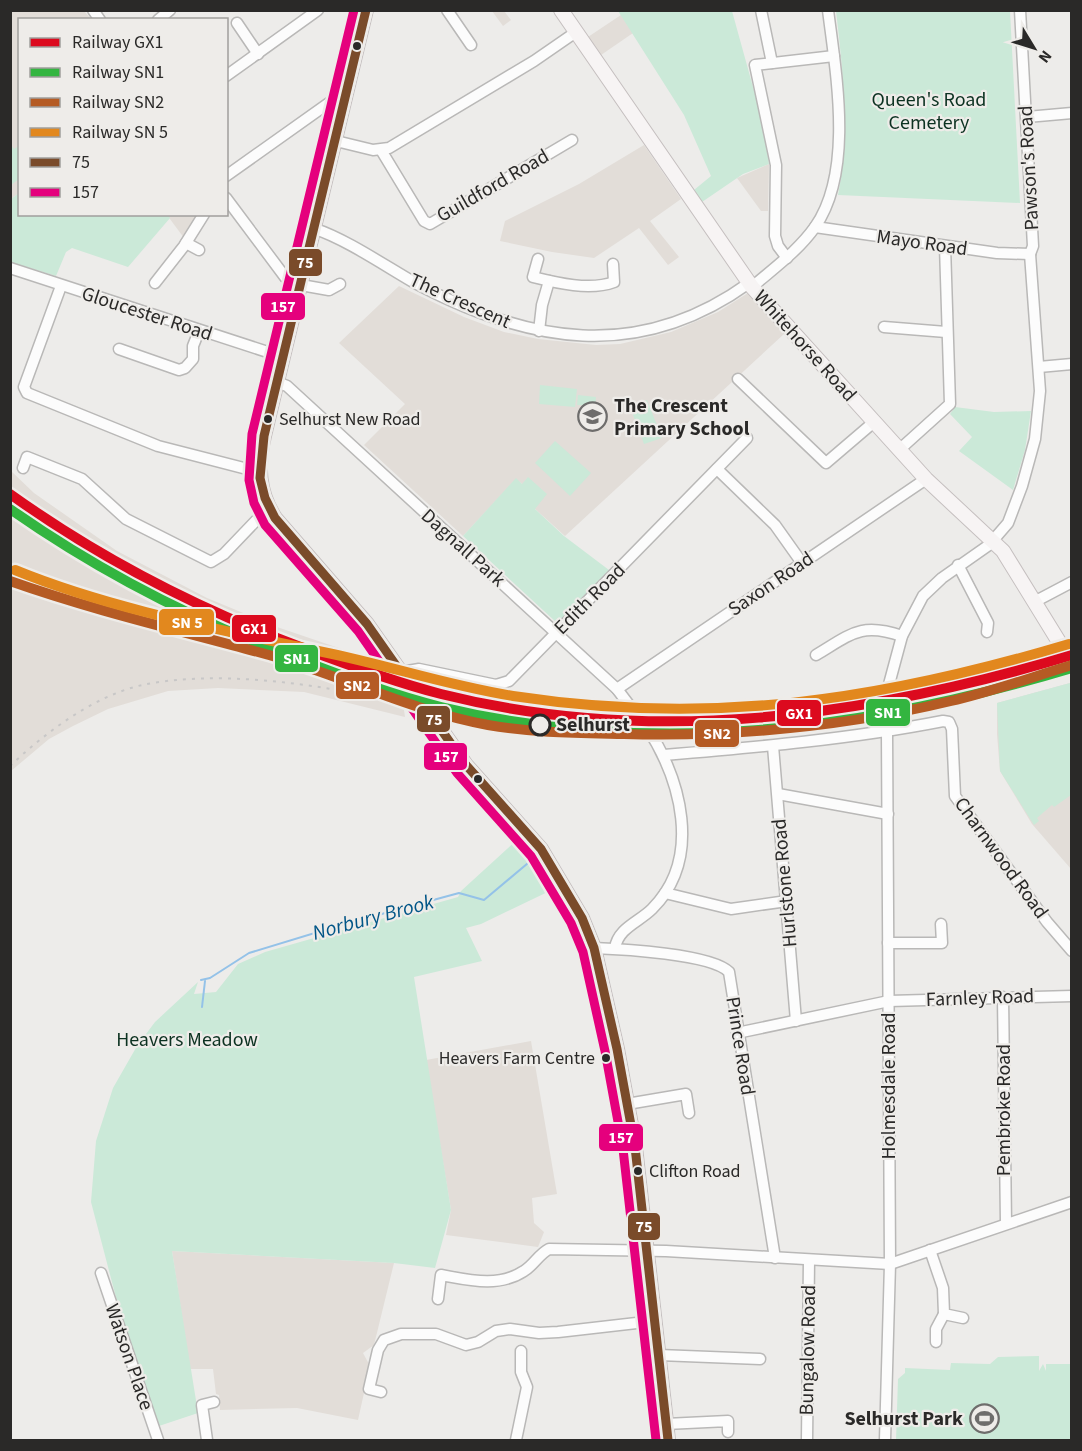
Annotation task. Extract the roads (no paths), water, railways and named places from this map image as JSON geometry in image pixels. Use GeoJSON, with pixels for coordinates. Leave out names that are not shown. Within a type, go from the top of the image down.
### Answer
{"type":"FeatureCollection","features":[{"type":"Feature","properties":{"kind":"main road"},"geometry":{"type":"LineString","coordinates":[[366,10],[261,446],[259,472],[269,507],[352,607],[402,672],[466,765],[541,849],[576,906],[594,948],[635,1147],[668,1440]]}},
{"type":"Feature","properties":{"kind":"main road","name":"Whitehorse Road"},"geometry":{"type":"LineString","coordinates":[[561,10],[751,285],[926,479],[993,541],[1010,561],[1071,663]]}},
{"type":"Feature","properties":{"kind":"street"},"geometry":{"type":"LineString","coordinates":[[228,75],[318,10]]}},
{"type":"Feature","properties":{"kind":"street"},"geometry":{"type":"LineString","coordinates":[[447,10],[471,45]]}},
{"type":"Feature","properties":{"kind":"street"},"geometry":{"type":"LineString","coordinates":[[761,10],[772,63]]}},
{"type":"Feature","properties":{"kind":"street","name":"The Crescent"},"geometry":{"type":"LineString","coordinates":[[315,229],[438,294],[491,318],[539,331],[590,336],[636,332],[694,314],[751,285],[787,258],[815,227],[823,212],[835,172],[838,99],[828,10]]}},
{"type":"Feature","properties":{"kind":"street","name":"Pawson's Road"},"geometry":{"type":"LineString","coordinates":[[1020,10],[1033,246],[1030,254],[1039,366]]}},
{"type":"Feature","properties":{"kind":"street"},"geometry":{"type":"LineString","coordinates":[[237,23],[258,54]]}},
{"type":"Feature","properties":{"kind":"street"},"geometry":{"type":"LineString","coordinates":[[336,141],[381,150],[407,138],[534,61],[576,32]]}},
{"type":"Feature","properties":{"kind":"street"},"geometry":{"type":"LineString","coordinates":[[787,258],[778,246],[775,236],[776,165],[755,65],[834,56]]}},
{"type":"Feature","properties":{"kind":"street"},"geometry":{"type":"LineString","coordinates":[[228,175],[333,100],[345,98]]}},
{"type":"Feature","properties":{"kind":"street"},"geometry":{"type":"LineString","coordinates":[[1027,117],[1071,113]]}},
{"type":"Feature","properties":{"kind":"street","name":"Guildford Road"},"geometry":{"type":"LineString","coordinates":[[381,150],[424,221],[429,224],[572,140]]}},
{"type":"Feature","properties":{"kind":"street"},"geometry":{"type":"LineString","coordinates":[[228,201],[285,278],[301,286],[329,290],[340,284]]}},
{"type":"Feature","properties":{"kind":"street"},"geometry":{"type":"LineString","coordinates":[[155,283],[186,243],[203,216]]}},
{"type":"Feature","properties":{"kind":"street","name":"Mayo Road"},"geometry":{"type":"LineString","coordinates":[[815,227],[1010,255],[1030,254]]}},
{"type":"Feature","properties":{"kind":"street"},"geometry":{"type":"LineString","coordinates":[[186,243],[199,250]]}},
{"type":"Feature","properties":{"kind":"street"},"geometry":{"type":"LineString","coordinates":[[899,450],[950,404],[945,246]]}},
{"type":"Feature","properties":{"kind":"street"},"geometry":{"type":"LineString","coordinates":[[538,259],[528,276],[549,281],[596,286],[619,282],[613,264]]}},
{"type":"Feature","properties":{"kind":"street","name":"Gloucester Road"},"geometry":{"type":"LineString","coordinates":[[10,268],[284,357]]}},
{"type":"Feature","properties":{"kind":"street"},"geometry":{"type":"LineString","coordinates":[[539,331],[542,305],[549,281]]}},
{"type":"Feature","properties":{"kind":"street"},"geometry":{"type":"LineString","coordinates":[[61,286],[24,387],[25,390],[158,446],[259,472]]}},
{"type":"Feature","properties":{"kind":"street"},"geometry":{"type":"LineString","coordinates":[[890,325],[946,332]]}},
{"type":"Feature","properties":{"kind":"street"},"geometry":{"type":"LineString","coordinates":[[119,350],[128,358],[179,370],[185,368],[193,359],[199,331]]}},
{"type":"Feature","properties":{"kind":"street"},"geometry":{"type":"LineString","coordinates":[[888,688],[902,636],[923,596],[958,565],[993,541],[1008,523],[1032,453],[1039,414],[1039,366],[1071,364]]}},
{"type":"Feature","properties":{"kind":"street"},"geometry":{"type":"LineString","coordinates":[[738,379],[826,463],[874,422]]}},
{"type":"Feature","properties":{"kind":"street","name":"Dagnall Park"},"geometry":{"type":"LineString","coordinates":[[277,382],[287,386],[617,689],[664,755],[677,791],[682,842],[677,867],[654,907],[619,936],[615,948]]}},
{"type":"Feature","properties":{"kind":"street","name":"Edith Road"},"geometry":{"type":"LineString","coordinates":[[402,672],[419,669],[503,685],[557,633],[747,438]]}},
{"type":"Feature","properties":{"kind":"street"},"geometry":{"type":"LineString","coordinates":[[23,468],[27,457],[75,475],[93,487],[126,519],[211,562],[224,554],[269,507]]}},
{"type":"Feature","properties":{"kind":"street"},"geometry":{"type":"LineString","coordinates":[[717,469],[775,525],[802,563]]}},
{"type":"Feature","properties":{"kind":"street","name":"Saxon Road"},"geometry":{"type":"LineString","coordinates":[[617,689],[926,479]]}},
{"type":"Feature","properties":{"kind":"street"},"geometry":{"type":"LineString","coordinates":[[958,565],[988,623],[987,632]]}},
{"type":"Feature","properties":{"kind":"street"},"geometry":{"type":"LineString","coordinates":[[1036,601],[1071,582]]}},
{"type":"Feature","properties":{"kind":"street"},"geometry":{"type":"LineString","coordinates":[[816,655],[850,635],[868,629],[881,629],[902,636]]}},
{"type":"Feature","properties":{"kind":"street","name":"Charnwood Road"},"geometry":{"type":"LineString","coordinates":[[887,732],[949,722],[952,729],[955,796],[1051,928],[1071,951]]}},
{"type":"Feature","properties":{"kind":"street"},"geometry":{"type":"LineString","coordinates":[[664,755],[773,746],[887,732]]}},
{"type":"Feature","properties":{"kind":"street","name":"Holmesdale Road"},"geometry":{"type":"LineString","coordinates":[[885,1440],[890,1264],[887,732]]}},
{"type":"Feature","properties":{"kind":"street","name":"Hurlstone Road"},"geometry":{"type":"LineString","coordinates":[[773,746],[796,1021]]}},
{"type":"Feature","properties":{"kind":"street"},"geometry":{"type":"LineString","coordinates":[[778,794],[888,814]]}},
{"type":"Feature","properties":{"kind":"street"},"geometry":{"type":"LineString","coordinates":[[664,893],[731,909],[787,902]]}},
{"type":"Feature","properties":{"kind":"street"},"geometry":{"type":"LineString","coordinates":[[888,943],[942,943],[942,924]]}},
{"type":"Feature","properties":{"kind":"street","name":"Prince Road"},"geometry":{"type":"LineString","coordinates":[[594,948],[615,948],[694,958],[726,968],[729,972],[774,1258]]}},
{"type":"Feature","properties":{"kind":"street","name":"Farnley Road"},"geometry":{"type":"LineString","coordinates":[[737,1033],[889,1001],[1071,996]]}},
{"type":"Feature","properties":{"kind":"street","name":"Pembroke Road"},"geometry":{"type":"LineString","coordinates":[[1003,997],[1006,1223]]}},
{"type":"Feature","properties":{"kind":"street"},"geometry":{"type":"LineString","coordinates":[[627,1104],[686,1094],[689,1113]]}},
{"type":"Feature","properties":{"kind":"street"},"geometry":{"type":"LineString","coordinates":[[438,1299],[441,1272],[484,1282],[505,1280],[528,1268],[549,1249],[890,1264],[1071,1202]]}},
{"type":"Feature","properties":{"kind":"street"},"geometry":{"type":"LineString","coordinates":[[930,1250],[943,1288],[944,1314],[936,1329],[936,1342]]}},
{"type":"Feature","properties":{"kind":"street","name":"Bungalow Road"},"geometry":{"type":"LineString","coordinates":[[807,1440],[809,1260]]}},
{"type":"Feature","properties":{"kind":"street","name":"Watson Place"},"geometry":{"type":"LineString","coordinates":[[101,1273],[158,1440]]}},
{"type":"Feature","properties":{"kind":"street"},"geometry":{"type":"LineString","coordinates":[[944,1314],[963,1318]]}},
{"type":"Feature","properties":{"kind":"street"},"geometry":{"type":"LineString","coordinates":[[381,1392],[369,1389],[378,1350],[384,1340],[401,1334],[415,1332],[436,1334],[466,1345],[478,1342],[496,1331],[510,1329],[539,1333],[558,1332],[654,1321]]}},
{"type":"Feature","properties":{"kind":"street"},"geometry":{"type":"LineString","coordinates":[[516,1440],[527,1387],[518,1356]]}},
{"type":"Feature","properties":{"kind":"street"},"geometry":{"type":"LineString","coordinates":[[659,1356],[760,1359]]}},
{"type":"Feature","properties":{"kind":"street"},"geometry":{"type":"LineString","coordinates":[[207,1440],[202,1405],[214,1402]]}},
{"type":"Feature","properties":{"kind":"street"},"geometry":{"type":"LineString","coordinates":[[666,1424],[728,1421],[728,1432]]}},
{"type":"Feature","properties":{"kind":"waterway","name":"Norbury Brook"},"geometry":{"type":"LineString","coordinates":[[201,980],[210,978],[249,953],[341,925],[459,893],[484,900],[534,858]]}},
{"type":"Feature","properties":{"kind":"waterway","name":"Norbury Brook"},"geometry":{"type":"LineString","coordinates":[[202,1007],[205,981]]}},
{"type":"Feature","properties":{"kind":"railway"},"geometry":{"type":"LineString","coordinates":[[10,766],[53,729],[86,708],[120,692],[167,681],[264,680],[360,694],[389,701]]}},
{"type":"Feature","properties":{"kind":"railway"},"geometry":{"type":"LineString","coordinates":[[10,1432],[14,1440]]}},
{"type":"Feature","properties":{"kind":"rail line","name":"GX1"},"geometry":{"type":"LineString","coordinates":[[10,494],[44,518],[115,561],[226,617],[354,667],[406,684],[441,694],[520,710],[600,719],[679,721],[759,718],[838,709],[917,695],[995,677],[1072,655]]}},
{"type":"Feature","properties":{"kind":"rail line","name":"SN1"},"geometry":{"type":"LineString","coordinates":[[10,509],[78,554],[149,593],[260,644],[405,697],[441,707],[521,723],[600,731],[680,733],[759,730],[838,721],[916,707],[994,690],[1072,668]]}},
{"type":"Feature","properties":{"kind":"rail line","name":"SN2"},"geometry":{"type":"LineString","coordinates":[[10,581],[106,611],[296,663],[460,719],[505,728],[539,731],[707,734],[829,724],[951,701],[1072,665]]}},
{"type":"Feature","properties":{"kind":"place","name":"The Crescent Primary School"},"geometry":{"type":"Point","coordinates":[593,417]}},
{"type":"Feature","properties":{"kind":"place","name":"Selhurst New Road"},"geometry":{"type":"Point","coordinates":[268,419]}},
{"type":"Feature","properties":{"kind":"place","name":"Selhurst"},"geometry":{"type":"Point","coordinates":[540,725]}},
{"type":"Feature","properties":{"kind":"place","name":"Heavers Farm Centre"},"geometry":{"type":"Point","coordinates":[606,1058]}},
{"type":"Feature","properties":{"kind":"place","name":"Clifton Road"},"geometry":{"type":"Point","coordinates":[638,1171]}},
{"type":"Feature","properties":{"kind":"place","name":"Selhurst Park"},"geometry":{"type":"Point","coordinates":[984,1419]}},
{"type":"Feature","properties":{"kind":"park label","name":"Queen's Road Cemetery"},"geometry":{"type":"Point","coordinates":[929,112]}},
{"type":"Feature","properties":{"kind":"park label","name":"Heavers Meadow"},"geometry":{"type":"Point","coordinates":[187,1040]}}]}
